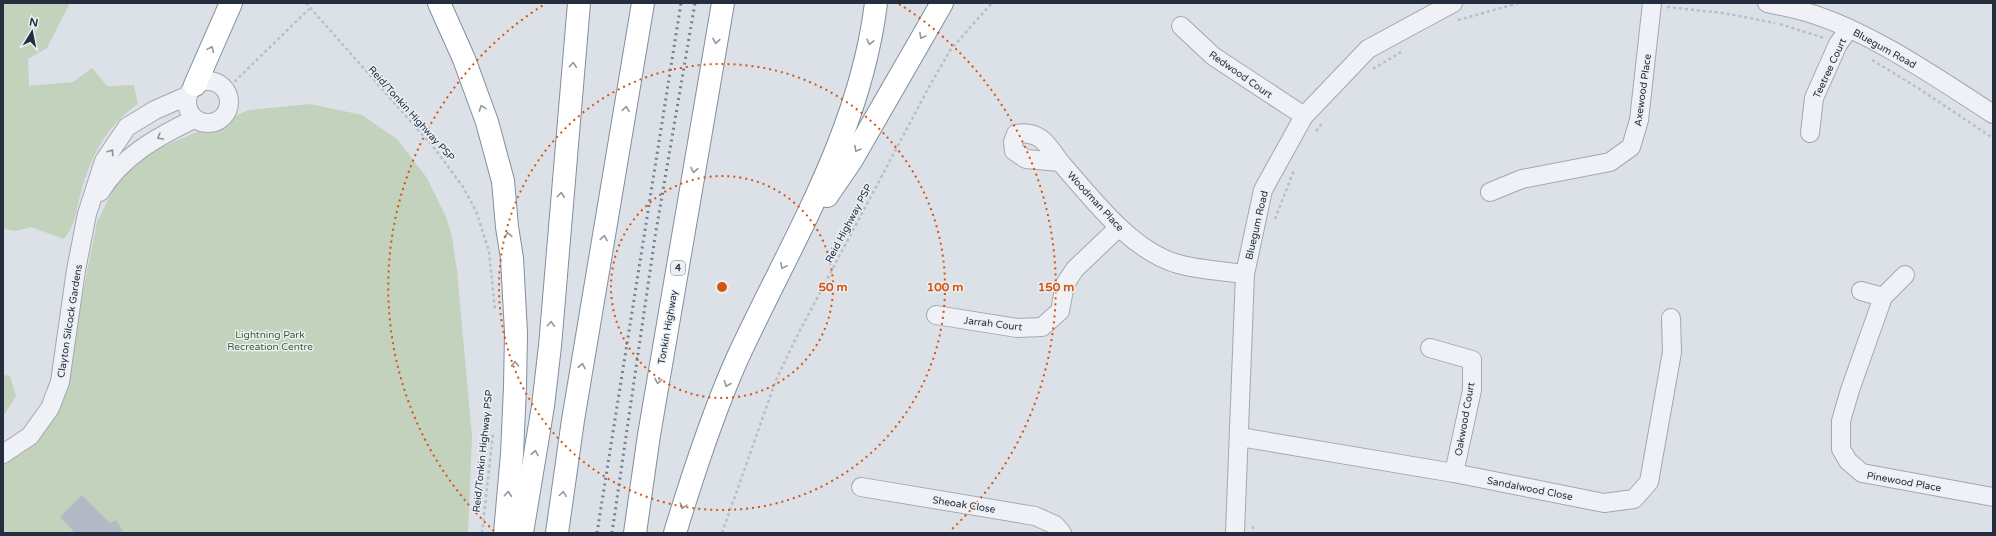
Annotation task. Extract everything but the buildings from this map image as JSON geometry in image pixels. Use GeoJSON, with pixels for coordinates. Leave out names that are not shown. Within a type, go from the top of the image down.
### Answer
{"type":"FeatureCollection","features":[{"type":"Feature","properties":{"kind":"highway"},"geometry":{"type":"LineString","coordinates":[[191,91],[231,3]]}},
{"type":"Feature","properties":{"kind":"highway"},"geometry":{"type":"LineString","coordinates":[[439,3],[464,59],[487,122],[502,181],[512,258],[516,333],[515,387],[512,454],[505,533]]}},
{"type":"Feature","properties":{"kind":"highway"},"geometry":{"type":"LineString","coordinates":[[522,533],[543,406],[549,354],[579,3]]}},
{"type":"Feature","properties":{"kind":"highway"},"geometry":{"type":"LineString","coordinates":[[557,533],[573,420],[642,3]]}},
{"type":"Feature","properties":{"kind":"highway","name":"Tonkin Highway"},"geometry":{"type":"LineString","coordinates":[[635,533],[650,427],[723,3]]}},
{"type":"Feature","properties":{"kind":"highway"},"geometry":{"type":"LineString","coordinates":[[675,533],[690,482],[734,368],[764,302],[797,239],[852,110],[864,71],[876,3]]}},
{"type":"Feature","properties":{"kind":"highway"},"geometry":{"type":"LineString","coordinates":[[797,239],[851,161],[942,3]]}},
{"type":"Feature","properties":{"kind":"street","name":"Bluegum Road"},"geometry":{"type":"LineString","coordinates":[[1235,533],[1240,437],[1245,274],[1263,190],[1304,116],[1368,49],[1453,3]]}},
{"type":"Feature","properties":{"kind":"street","name":"Axewood Place"},"geometry":{"type":"LineString","coordinates":[[1490,192],[1522,179],[1610,162],[1631,147],[1640,120],[1652,3]]}},
{"type":"Feature","properties":{"kind":"street","name":"Bluegum Road"},"geometry":{"type":"LineString","coordinates":[[1767,3],[1806,12],[1849,28],[1923,69],[1993,114]]}},
{"type":"Feature","properties":{"kind":"street","name":"Redwood Court"},"geometry":{"type":"LineString","coordinates":[[1181,26],[1213,56],[1304,116]]}},
{"type":"Feature","properties":{"kind":"street","name":"Teetree Court"},"geometry":{"type":"LineString","coordinates":[[1810,133],[1814,98],[1838,44],[1849,28]]}},
{"type":"Feature","properties":{"kind":"street"},"geometry":{"type":"LineString","coordinates":[[208,81],[221,85],[229,96],[228,110],[220,120],[207,124],[194,119],[187,109],[191,91],[208,81]]}},
{"type":"Feature","properties":{"kind":"street","name":"Clayton Silcock Gardens"},"geometry":{"type":"LineString","coordinates":[[3,454],[30,436],[50,408],[60,382],[76,270],[87,214],[104,161],[127,127],[154,110],[191,91]]}},
{"type":"Feature","properties":{"kind":"street","name":"Clayton Silcock Gardens"},"geometry":{"type":"LineString","coordinates":[[87,214],[110,176],[140,148],[194,119]]}},
{"type":"Feature","properties":{"kind":"street","name":"Woodman Place"},"geometry":{"type":"LineString","coordinates":[[1060,162],[1118,228],[1144,248],[1178,264],[1245,274]]}},
{"type":"Feature","properties":{"kind":"street","name":"Jarrah Court"},"geometry":{"type":"LineString","coordinates":[[936,315],[1017,328],[1042,327],[1060,311],[1065,284],[1075,269],[1118,228]]}},
{"type":"Feature","properties":{"kind":"street","name":"Pinewood Place"},"geometry":{"type":"LineString","coordinates":[[1905,275],[1883,297],[1850,390],[1841,421],[1841,449],[1848,461],[1862,474],[1993,497]]}},
{"type":"Feature","properties":{"kind":"street"},"geometry":{"type":"LineString","coordinates":[[1861,291],[1883,297]]}},
{"type":"Feature","properties":{"kind":"street","name":"Sandalwood Close"},"geometry":{"type":"LineString","coordinates":[[1240,437],[1454,474],[1604,503],[1634,499],[1649,482],[1672,352],[1671,318]]}},
{"type":"Feature","properties":{"kind":"street","name":"Oakwood Court"},"geometry":{"type":"LineString","coordinates":[[1430,348],[1472,360],[1472,390],[1454,474]]}},
{"type":"Feature","properties":{"kind":"street","name":"Sheoak Close"},"geometry":{"type":"LineString","coordinates":[[862,487],[1035,516],[1055,525],[1062,533]]}},
{"type":"Feature","properties":{"kind":"path","name":"Reid/Tonkin Highway PSP"},"geometry":{"type":"LineString","coordinates":[[306,3],[309,9],[435,149],[464,187],[476,211],[489,251],[495,313]]}},
{"type":"Feature","properties":{"kind":"path","name":"Reid Highway PSP"},"geometry":{"type":"LineString","coordinates":[[722,533],[776,380],[796,338],[930,85],[952,49],[992,3]]}},
{"type":"Feature","properties":{"kind":"path"},"geometry":{"type":"LineString","coordinates":[[1453,22],[1519,3]]}},
{"type":"Feature","properties":{"kind":"path"},"geometry":{"type":"LineString","coordinates":[[226,90],[309,9]]}},
{"type":"Feature","properties":{"kind":"path"},"geometry":{"type":"LineString","coordinates":[[1367,73],[1405,49]]}},
{"type":"Feature","properties":{"kind":"path"},"geometry":{"type":"LineString","coordinates":[[1313,135],[1327,117]]}},
{"type":"Feature","properties":{"kind":"path"},"geometry":{"type":"LineString","coordinates":[[1274,220],[1285,190],[1295,169]]}},
{"type":"Feature","properties":{"kind":"path","name":"Reid/Tonkin Highway PSP"},"geometry":{"type":"LineString","coordinates":[[482,533],[494,430]]}},
{"type":"Feature","properties":{"kind":"path"},"geometry":{"type":"LineString","coordinates":[[1253,525],[1253,533]]}},
{"type":"Feature","properties":{"kind":"green space"},"geometry":{"type":"Polygon","coordinates":[[[3,3],[70,3],[47,48],[28,59],[29,86],[73,82],[92,68],[107,86],[134,85],[138,104],[117,122],[100,144],[88,169],[75,219],[64,239],[31,227],[16,231],[3,229],[3,3]]]}},
{"type":"Feature","properties":{"kind":"green space","name":"Lightning Park Recreation Centre"},"geometry":{"type":"Polygon","coordinates":[[[310,104],[362,115],[397,139],[427,178],[446,217],[452,236],[457,271],[472,437],[468,533],[3,533],[3,458],[66,377],[97,222],[116,184],[150,152],[249,110],[310,104]]]}},
{"type":"Feature","properties":{"kind":"green space"},"geometry":{"type":"Polygon","coordinates":[[[3,375],[10,376],[16,396],[3,417],[3,375]]]}},
{"type":"Feature","properties":{"kind":"railway"},"geometry":{"type":"LineString","coordinates":[[597,533],[681,3]]}},
{"type":"Feature","properties":{"kind":"railway"},"geometry":{"type":"LineString","coordinates":[[612,533],[655,237],[695,3]]}}]}
